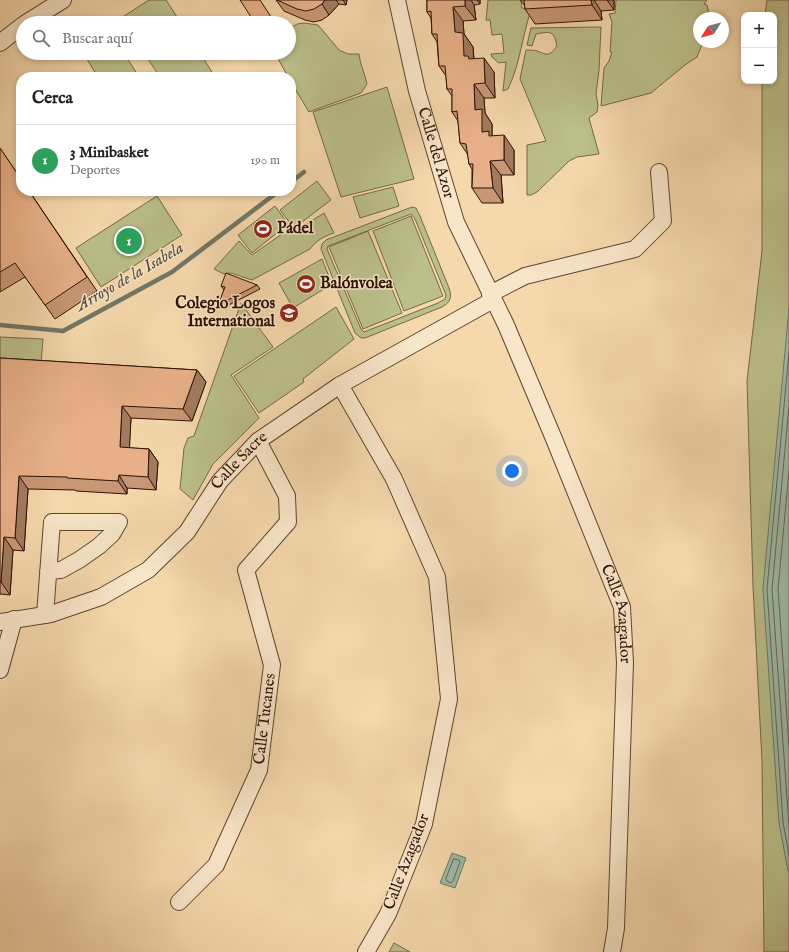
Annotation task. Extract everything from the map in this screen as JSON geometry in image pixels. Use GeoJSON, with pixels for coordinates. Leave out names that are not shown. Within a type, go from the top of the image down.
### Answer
{"type":"FeatureCollection","features":[{"type":"Feature","properties":{"kind":"street"},"geometry":{"type":"LineString","coordinates":[[37,16],[63,0]]}},
{"type":"Feature","properties":{"kind":"street","name":"Calle del Azor"},"geometry":{"type":"LineString","coordinates":[[397,0],[417,91],[456,222],[492,297]]}},
{"type":"Feature","properties":{"kind":"street"},"geometry":{"type":"LineString","coordinates":[[0,43],[16,30]]}},
{"type":"Feature","properties":{"kind":"street","name":"Calle Sacre"},"geometry":{"type":"LineString","coordinates":[[7,620],[51,614],[101,597],[148,570],[187,532],[220,480],[258,441],[340,385],[492,297],[525,276],[635,249],[663,221],[659,172]]}},
{"type":"Feature","properties":{"kind":"street","name":"Calle Azagador"},"geometry":{"type":"LineString","coordinates":[[492,297],[506,325],[551,432],[622,607],[625,663],[616,928],[612,952]]}},
{"type":"Feature","properties":{"kind":"street","name":"Calle Azagador"},"geometry":{"type":"LineString","coordinates":[[340,385],[394,479],[437,577],[449,699],[424,824],[388,914],[366,952]]}},
{"type":"Feature","properties":{"kind":"street","name":"Calle Tucanes"},"geometry":{"type":"LineString","coordinates":[[179,902],[216,865],[259,770],[272,665],[246,570],[288,522],[287,496],[258,441]]}},
{"type":"Feature","properties":{"kind":"street"},"geometry":{"type":"LineString","coordinates":[[44,615],[52,522],[118,522],[112,534],[94,550],[61,570],[48,571]]}},
{"type":"Feature","properties":{"kind":"street"},"geometry":{"type":"LineString","coordinates":[[0,670],[7,620]]}},
{"type":"Feature","properties":{"kind":"green space"},"geometry":{"type":"Polygon","coordinates":[[[149,0],[166,0],[176,16],[124,16],[149,0]]]}},
{"type":"Feature","properties":{"kind":"green space"},"geometry":{"type":"Polygon","coordinates":[[[488,0],[521,0],[522,8],[531,10],[512,80],[508,89],[503,91],[506,62],[499,63],[492,57],[491,54],[504,53],[502,34],[492,35],[490,20],[486,20],[488,0]]]}},
{"type":"Feature","properties":{"kind":"green space"},"geometry":{"type":"Polygon","coordinates":[[[616,0],[707,0],[704,4],[707,5],[709,12],[693,12],[693,48],[701,48],[697,57],[651,93],[601,106],[604,68],[609,61],[612,52],[610,52],[612,22],[609,14],[615,13],[616,0]]]}},
{"type":"Feature","properties":{"kind":"green space"},"geometry":{"type":"Polygon","coordinates":[[[767,0],[789,0],[789,952],[764,952],[762,761],[753,586],[747,381],[762,251],[762,84],[777,84],[777,12],[765,12],[767,0]]]}},
{"type":"Feature","properties":{"kind":"green space"},"geometry":{"type":"Polygon","coordinates":[[[304,23],[318,25],[339,50],[348,54],[359,54],[367,84],[361,93],[309,112],[296,90],[296,72],[285,72],[279,60],[296,60],[297,24],[304,23]]]}},
{"type":"Feature","properties":{"kind":"green space"},"geometry":{"type":"Polygon","coordinates":[[[601,27],[599,70],[596,94],[598,105],[597,112],[589,118],[599,154],[577,157],[569,161],[537,192],[527,195],[527,145],[546,141],[520,79],[526,50],[548,54],[557,46],[555,37],[551,33],[545,32],[536,34],[532,46],[527,45],[531,28],[601,27]]]}},
{"type":"Feature","properties":{"kind":"green space"},"geometry":{"type":"Polygon","coordinates":[[[87,60],[128,60],[136,72],[95,72],[87,60]]]}},
{"type":"Feature","properties":{"kind":"green space"},"geometry":{"type":"Polygon","coordinates":[[[149,60],[204,60],[212,72],[157,72],[149,60]]]}},
{"type":"Feature","properties":{"kind":"green space"},"geometry":{"type":"Polygon","coordinates":[[[387,87],[414,179],[341,197],[313,112],[387,87]]]}},
{"type":"Feature","properties":{"kind":"green space"},"geometry":{"type":"Polygon","coordinates":[[[317,181],[331,200],[294,228],[280,210],[317,181]]]}},
{"type":"Feature","properties":{"kind":"green space"},"geometry":{"type":"Polygon","coordinates":[[[393,187],[399,206],[360,218],[353,197],[393,187]]]}},
{"type":"Feature","properties":{"kind":"green space"},"geometry":{"type":"Polygon","coordinates":[[[157,196],[182,235],[101,287],[76,248],[157,196]]]}},
{"type":"Feature","properties":{"kind":"green space","name":"Pádel"},"geometry":{"type":"Polygon","coordinates":[[[275,206],[288,224],[252,253],[238,235],[275,206]]]}},
{"type":"Feature","properties":{"kind":"green space"},"geometry":{"type":"Polygon","coordinates":[[[412,207],[416,208],[449,288],[449,301],[442,307],[365,338],[361,338],[355,333],[321,249],[322,244],[326,240],[412,207]],[[411,214],[328,246],[327,249],[361,329],[364,332],[445,299],[446,295],[415,219],[411,214]]]}},
{"type":"Feature","properties":{"kind":"green space"},"geometry":{"type":"Polygon","coordinates":[[[324,213],[334,233],[320,239],[310,249],[252,280],[231,273],[224,274],[214,269],[239,241],[252,255],[289,229],[294,232],[324,213]]]}},
{"type":"Feature","properties":{"kind":"green space"},"geometry":{"type":"Polygon","coordinates":[[[411,216],[443,296],[404,311],[373,231],[411,216]]]}},
{"type":"Feature","properties":{"kind":"green space"},"geometry":{"type":"Polygon","coordinates":[[[368,231],[402,313],[363,329],[329,247],[368,231]]]}},
{"type":"Feature","properties":{"kind":"green space","name":"Balónvolea"},"geometry":{"type":"Polygon","coordinates":[[[322,259],[332,284],[293,308],[279,283],[322,259]]]}},
{"type":"Feature","properties":{"kind":"green space"},"geometry":{"type":"Polygon","coordinates":[[[241,303],[273,347],[231,375],[259,418],[213,464],[193,500],[180,489],[184,448],[188,438],[194,436],[241,303]]]}},
{"type":"Feature","properties":{"kind":"green space"},"geometry":{"type":"Polygon","coordinates":[[[336,307],[354,339],[303,379],[304,382],[259,413],[234,376],[336,307]]]}},
{"type":"Feature","properties":{"kind":"green space"},"geometry":{"type":"Polygon","coordinates":[[[0,337],[43,339],[41,364],[0,362],[0,337]]]}},
{"type":"Feature","properties":{"kind":"green space"},"geometry":{"type":"Polygon","coordinates":[[[394,943],[410,952],[389,952],[394,943]]]}},
{"type":"Feature","properties":{"kind":"water"},"geometry":{"type":"Polygon","coordinates":[[[789,308],[789,872],[779,823],[763,589],[789,308]]]}},
{"type":"Feature","properties":{"kind":"water"},"geometry":{"type":"Polygon","coordinates":[[[452,853],[466,858],[455,888],[440,883],[452,853]]]}},
{"type":"Feature","properties":{"kind":"building"},"geometry":{"type":"Polygon","coordinates":[[[240,0],[260,0],[270,16],[250,16],[240,0]]]}},
{"type":"Feature","properties":{"kind":"building"},"geometry":{"type":"Polygon","coordinates":[[[277,0],[325,0],[314,9],[306,11],[297,9],[277,0]]]}},
{"type":"Feature","properties":{"kind":"building"},"geometry":{"type":"Polygon","coordinates":[[[427,0],[465,0],[465,6],[453,7],[455,32],[463,33],[464,56],[468,56],[469,59],[484,58],[485,83],[474,84],[475,110],[482,109],[482,132],[489,131],[489,136],[504,135],[504,160],[490,161],[493,188],[472,188],[473,164],[469,164],[466,144],[460,143],[457,111],[452,112],[452,89],[447,89],[445,66],[439,66],[437,34],[432,34],[431,11],[427,12],[427,0]]]}},
{"type":"Feature","properties":{"kind":"building"},"geometry":{"type":"Polygon","coordinates":[[[524,0],[591,0],[592,5],[525,9],[524,0]]]}},
{"type":"Feature","properties":{"kind":"building"},"geometry":{"type":"Polygon","coordinates":[[[0,148],[16,172],[16,196],[32,196],[87,277],[45,305],[15,263],[0,272],[0,148]]]}},
{"type":"Feature","properties":{"kind":"building"},"geometry":{"type":"Polygon","coordinates":[[[226,273],[257,285],[218,305],[225,287],[221,286],[226,273]]]}},
{"type":"Feature","properties":{"kind":"building"},"geometry":{"type":"Polygon","coordinates":[[[0,358],[197,370],[183,409],[122,406],[120,447],[149,449],[148,477],[119,475],[118,481],[67,477],[19,476],[15,538],[4,537],[1,582],[0,582],[0,358]]]}},
{"type":"Feature","properties":{"kind":"waterway","name":"Arroyo de la Isabela"},"geometry":{"type":"LineString","coordinates":[[296,178],[304,172]]}},
{"type":"Feature","properties":{"kind":"waterway","name":"Arroyo de la Isabela"},"geometry":{"type":"LineString","coordinates":[[0,325],[63,331],[172,272],[272,196]]}},
{"type":"Feature","properties":{"kind":"place","name":"Pádel"},"geometry":{"type":"Point","coordinates":[263,229]}},
{"type":"Feature","properties":{"kind":"place","name":"3 Minibasket"},"geometry":{"type":"Point","coordinates":[129,241]}},
{"type":"Feature","properties":{"kind":"place","name":"Balónvolea"},"geometry":{"type":"Point","coordinates":[306,284]}},
{"type":"Feature","properties":{"kind":"place","name":"Colegio Logos International"},"geometry":{"type":"Point","coordinates":[289,313]}}]}
